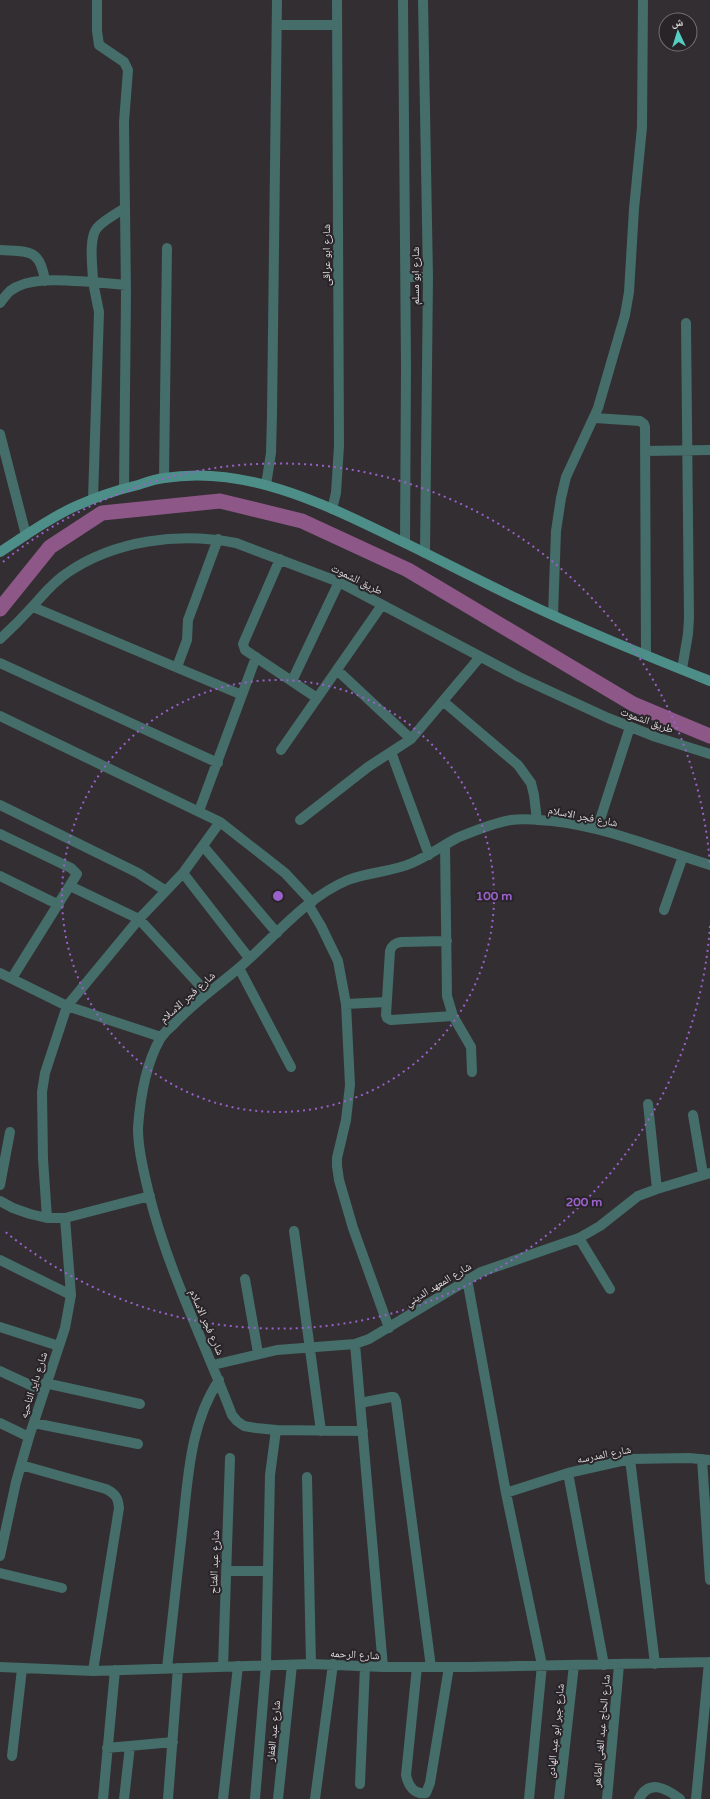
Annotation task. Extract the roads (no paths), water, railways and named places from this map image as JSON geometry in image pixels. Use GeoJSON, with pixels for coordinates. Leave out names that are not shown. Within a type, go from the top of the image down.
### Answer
{"type":"FeatureCollection","features":[{"type":"Feature","properties":{"kind":"street"},"geometry":{"type":"LineString","coordinates":[[97,0],[97,31],[100,45],[124,62],[128,70],[124,122],[126,208],[124,488]]}},
{"type":"Feature","properties":{"kind":"street"},"geometry":{"type":"LineString","coordinates":[[266,485],[271,453],[272,414],[278,0]]}},
{"type":"Feature","properties":{"kind":"street","name":"شارع ابو عراقى"},"geometry":{"type":"LineString","coordinates":[[332,509],[336,493],[339,446],[337,0]]}},
{"type":"Feature","properties":{"kind":"street"},"geometry":{"type":"LineString","coordinates":[[403,0],[407,277],[405,543]]}},
{"type":"Feature","properties":{"kind":"street","name":"شارع ابو مسلم"},"geometry":{"type":"LineString","coordinates":[[423,0],[425,553]]}},
{"type":"Feature","properties":{"kind":"street"},"geometry":{"type":"LineString","coordinates":[[553,615],[556,531],[561,498],[566,477],[595,418],[625,315],[629,292],[634,209],[642,127],[643,0]]}},
{"type":"Feature","properties":{"kind":"street"},"geometry":{"type":"LineString","coordinates":[[278,25],[337,25]]}},
{"type":"Feature","properties":{"kind":"street"},"geometry":{"type":"LineString","coordinates":[[93,499],[99,312],[93,282],[92,246],[95,232],[101,225],[126,208]]}},
{"type":"Feature","properties":{"kind":"street"},"geometry":{"type":"LineString","coordinates":[[164,478],[167,248]]}},
{"type":"Feature","properties":{"kind":"street"},"geometry":{"type":"LineString","coordinates":[[0,250],[33,253],[39,260],[43,269],[45,281]]}},
{"type":"Feature","properties":{"kind":"street"},"geometry":{"type":"LineString","coordinates":[[407,277],[425,277]]}},
{"type":"Feature","properties":{"kind":"street"},"geometry":{"type":"LineString","coordinates":[[0,302],[11,290],[27,283],[45,281],[93,282],[126,285]]}},
{"type":"Feature","properties":{"kind":"street"},"geometry":{"type":"LineString","coordinates":[[682,669],[688,634],[686,323]]}},
{"type":"Feature","properties":{"kind":"street"},"geometry":{"type":"LineString","coordinates":[[595,418],[636,421],[644,424],[646,434],[646,654]]}},
{"type":"Feature","properties":{"kind":"street"},"geometry":{"type":"LineString","coordinates":[[0,434],[26,535]]}},
{"type":"Feature","properties":{"kind":"street"},"geometry":{"type":"LineString","coordinates":[[645,451],[710,450]]}},
{"type":"Feature","properties":{"kind":"street"},"geometry":{"type":"LineString","coordinates":[[0,552],[68,510],[124,488],[164,478],[199,476],[233,477],[281,489],[332,509],[382,531],[553,615],[710,680]]}},
{"type":"Feature","properties":{"kind":"street","name":"طريق الشموت"},"geometry":{"type":"LineString","coordinates":[[0,639],[66,574],[90,559],[113,550],[160,540],[184,538],[218,539],[236,543],[339,582],[519,677],[630,727],[710,754]]}},
{"type":"Feature","properties":{"kind":"street"},"geometry":{"type":"LineString","coordinates":[[177,667],[187,640],[188,620],[218,539]]}},
{"type":"Feature","properties":{"kind":"street"},"geometry":{"type":"LineString","coordinates":[[280,559],[243,644],[245,650],[317,698]]}},
{"type":"Feature","properties":{"kind":"street"},"geometry":{"type":"LineString","coordinates":[[292,681],[339,582]]}},
{"type":"Feature","properties":{"kind":"street"},"geometry":{"type":"LineString","coordinates":[[281,750],[382,605]]}},
{"type":"Feature","properties":{"kind":"street"},"geometry":{"type":"LineString","coordinates":[[33,607],[242,695]]}},
{"type":"Feature","properties":{"kind":"street"},"geometry":{"type":"LineString","coordinates":[[300,820],[363,771],[411,739],[444,702],[480,656]]}},
{"type":"Feature","properties":{"kind":"street"},"geometry":{"type":"LineString","coordinates":[[199,811],[256,657]]}},
{"type":"Feature","properties":{"kind":"street"},"geometry":{"type":"LineString","coordinates":[[0,663],[218,763]]}},
{"type":"Feature","properties":{"kind":"street"},"geometry":{"type":"LineString","coordinates":[[337,670],[411,739]]}},
{"type":"Feature","properties":{"kind":"street"},"geometry":{"type":"LineString","coordinates":[[444,702],[518,765],[531,783],[537,820]]}},
{"type":"Feature","properties":{"kind":"street"},"geometry":{"type":"LineString","coordinates":[[0,716],[220,822],[285,873],[310,903],[338,961],[346,1004],[350,1086],[346,1120],[336,1166],[353,1228],[389,1328]]}},
{"type":"Feature","properties":{"kind":"street"},"geometry":{"type":"LineString","coordinates":[[597,829],[630,727]]}},
{"type":"Feature","properties":{"kind":"street"},"geometry":{"type":"LineString","coordinates":[[391,752],[429,855]]}},
{"type":"Feature","properties":{"kind":"street"},"geometry":{"type":"LineString","coordinates":[[0,805],[138,873],[166,891]]}},
{"type":"Feature","properties":{"kind":"street","name":"شارع فجر الاسلام"},"geometry":{"type":"LineString","coordinates":[[362,1430],[276,1430],[244,1426],[232,1415],[213,1365],[177,1284],[161,1237],[139,1147],[138,1129],[144,1086],[151,1062],[161,1037],[207,993],[239,968],[310,903],[348,880],[409,864],[429,855],[458,838],[498,824],[512,820],[537,820],[597,829],[710,865]]}},
{"type":"Feature","properties":{"kind":"street"},"geometry":{"type":"LineString","coordinates":[[47,1218],[42,1147],[42,1092],[45,1073],[67,1006],[139,919],[183,873],[220,822]]}},
{"type":"Feature","properties":{"kind":"street"},"geometry":{"type":"LineString","coordinates":[[0,834],[71,868],[76,874],[59,905],[12,978]]}},
{"type":"Feature","properties":{"kind":"street"},"geometry":{"type":"LineString","coordinates":[[445,845],[447,996],[453,1016],[471,1047],[472,1072]]}},
{"type":"Feature","properties":{"kind":"street"},"geometry":{"type":"LineString","coordinates":[[203,846],[277,933]]}},
{"type":"Feature","properties":{"kind":"street"},"geometry":{"type":"LineString","coordinates":[[664,910],[683,856]]}},
{"type":"Feature","properties":{"kind":"street"},"geometry":{"type":"LineString","coordinates":[[183,873],[249,958]]}},
{"type":"Feature","properties":{"kind":"street"},"geometry":{"type":"LineString","coordinates":[[0,876],[59,905]]}},
{"type":"Feature","properties":{"kind":"street"},"geometry":{"type":"LineString","coordinates":[[70,886],[139,919],[207,993]]}},
{"type":"Feature","properties":{"kind":"street"},"geometry":{"type":"LineString","coordinates":[[447,941],[396,942],[392,946],[390,951],[386,1015],[387,1018],[391,1020],[453,1016]]}},
{"type":"Feature","properties":{"kind":"street"},"geometry":{"type":"LineString","coordinates":[[239,968],[292,1067]]}},
{"type":"Feature","properties":{"kind":"street"},"geometry":{"type":"LineString","coordinates":[[0,973],[67,1006],[161,1037]]}},
{"type":"Feature","properties":{"kind":"street"},"geometry":{"type":"LineString","coordinates":[[346,1004],[386,1002]]}},
{"type":"Feature","properties":{"kind":"street"},"geometry":{"type":"LineString","coordinates":[[648,1104],[657,1189]]}},
{"type":"Feature","properties":{"kind":"street"},"geometry":{"type":"LineString","coordinates":[[693,1115],[707,1173]]}},
{"type":"Feature","properties":{"kind":"street"},"geometry":{"type":"LineString","coordinates":[[0,1185],[10,1132]]}},
{"type":"Feature","properties":{"kind":"street","name":"شارع المعهد الديني"},"geometry":{"type":"LineString","coordinates":[[213,1365],[258,1353],[309,1346],[355,1344],[369,1339],[481,1272],[579,1238],[600,1226],[638,1196],[707,1173]]}},
{"type":"Feature","properties":{"kind":"street"},"geometry":{"type":"LineString","coordinates":[[0,1201],[13,1208],[30,1214],[47,1218],[65,1218],[150,1196]]}},
{"type":"Feature","properties":{"kind":"street","name":"شارع داير الناحيه"},"geometry":{"type":"LineString","coordinates":[[0,1556],[29,1436],[44,1387],[65,1328],[71,1296],[65,1218]]}},
{"type":"Feature","properties":{"kind":"street"},"geometry":{"type":"LineString","coordinates":[[294,1231],[321,1430]]}},
{"type":"Feature","properties":{"kind":"street"},"geometry":{"type":"LineString","coordinates":[[579,1238],[610,1289]]}},
{"type":"Feature","properties":{"kind":"street"},"geometry":{"type":"LineString","coordinates":[[0,1260],[71,1296]]}},
{"type":"Feature","properties":{"kind":"street"},"geometry":{"type":"LineString","coordinates":[[245,1278],[258,1353]]}},
{"type":"Feature","properties":{"kind":"street"},"geometry":{"type":"LineString","coordinates":[[467,1279],[506,1493],[542,1665],[529,1798]]}},
{"type":"Feature","properties":{"kind":"street"},"geometry":{"type":"LineString","coordinates":[[0,1326],[59,1346]]}},
{"type":"Feature","properties":{"kind":"street"},"geometry":{"type":"LineString","coordinates":[[355,1344],[383,1667]]}},
{"type":"Feature","properties":{"kind":"street"},"geometry":{"type":"LineString","coordinates":[[0,1371],[44,1387],[140,1404]]}},
{"type":"Feature","properties":{"kind":"street"},"geometry":{"type":"LineString","coordinates":[[167,1668],[191,1457],[200,1419],[206,1402],[219,1380]]}},
{"type":"Feature","properties":{"kind":"street"},"geometry":{"type":"LineString","coordinates":[[360,1403],[391,1397],[394,1397],[396,1401],[431,1667]]}},
{"type":"Feature","properties":{"kind":"street"},"geometry":{"type":"LineString","coordinates":[[0,1423],[29,1436]]}},
{"type":"Feature","properties":{"kind":"street"},"geometry":{"type":"LineString","coordinates":[[34,1423],[138,1444]]}},
{"type":"Feature","properties":{"kind":"street"},"geometry":{"type":"LineString","coordinates":[[255,1799],[266,1665],[270,1475],[276,1430]]}},
{"type":"Feature","properties":{"kind":"street","name":"شارع عبد الفتاح"},"geometry":{"type":"LineString","coordinates":[[223,1667],[230,1458]]}},
{"type":"Feature","properties":{"kind":"street"},"geometry":{"type":"LineString","coordinates":[[630,1459],[655,1664]]}},
{"type":"Feature","properties":{"kind":"street","name":"شارع المدرسه"},"geometry":{"type":"LineString","coordinates":[[506,1493],[568,1473],[630,1459],[706,1460]]}},
{"type":"Feature","properties":{"kind":"street"},"geometry":{"type":"LineString","coordinates":[[706,1460],[710,1580]]}},
{"type":"Feature","properties":{"kind":"street"},"geometry":{"type":"LineString","coordinates":[[21,1465],[106,1489],[114,1493],[118,1499],[119,1508],[93,1671]]}},
{"type":"Feature","properties":{"kind":"street"},"geometry":{"type":"LineString","coordinates":[[568,1473],[604,1665]]}},
{"type":"Feature","properties":{"kind":"street"},"geometry":{"type":"LineString","coordinates":[[307,1477],[311,1664]]}},
{"type":"Feature","properties":{"kind":"street"},"geometry":{"type":"LineString","coordinates":[[226,1571],[268,1571]]}},
{"type":"Feature","properties":{"kind":"street"},"geometry":{"type":"LineString","coordinates":[[0,1573],[62,1588]]}},
{"type":"Feature","properties":{"kind":"street"},"geometry":{"type":"LineString","coordinates":[[696,1799],[710,1662]]}},
{"type":"Feature","properties":{"kind":"street","name":"شارع الرحمه"},"geometry":{"type":"LineString","coordinates":[[0,1667],[93,1671],[292,1664],[333,1664],[383,1667],[449,1667],[574,1664],[619,1665],[710,1662]]}},
{"type":"Feature","properties":{"kind":"street","name":"شارع عبد الغفار"},"geometry":{"type":"LineString","coordinates":[[278,1799],[292,1664]]}},
{"type":"Feature","properties":{"kind":"street"},"geometry":{"type":"LineString","coordinates":[[315,1799],[333,1664]]}},
{"type":"Feature","properties":{"kind":"street","name":"شارع جبر ابو عبد الهادى"},"geometry":{"type":"LineString","coordinates":[[560,1799],[574,1664]]}},
{"type":"Feature","properties":{"kind":"street","name":"شارع الحاج عبد الغنى الطاهر"},"geometry":{"type":"LineString","coordinates":[[607,1799],[619,1665]]}},
{"type":"Feature","properties":{"kind":"street"},"geometry":{"type":"LineString","coordinates":[[223,1799],[238,1666]]}},
{"type":"Feature","properties":{"kind":"street"},"geometry":{"type":"LineString","coordinates":[[360,1784],[365,1666]]}},
{"type":"Feature","properties":{"kind":"street"},"geometry":{"type":"LineString","coordinates":[[417,1667],[406,1775],[410,1787],[416,1792],[422,1794],[426,1792],[430,1783],[449,1667]]}},
{"type":"Feature","properties":{"kind":"street"},"geometry":{"type":"LineString","coordinates":[[168,1799],[178,1668]]}},
{"type":"Feature","properties":{"kind":"street"},"geometry":{"type":"LineString","coordinates":[[12,1756],[22,1669]]}},
{"type":"Feature","properties":{"kind":"street"},"geometry":{"type":"LineString","coordinates":[[103,1799],[115,1670]]}},
{"type":"Feature","properties":{"kind":"street"},"geometry":{"type":"LineString","coordinates":[[107,1748],[173,1742]]}},
{"type":"Feature","properties":{"kind":"street"},"geometry":{"type":"LineString","coordinates":[[124,1799],[130,1746]]}},
{"type":"Feature","properties":{"kind":"street"},"geometry":{"type":"LineString","coordinates":[[639,1799],[644,1790],[650,1787],[664,1789],[680,1799]]}},
{"type":"Feature","properties":{"kind":"waterway"},"geometry":{"type":"LineString","coordinates":[[0,609],[50,547],[102,513],[220,501],[302,521],[408,570],[633,704],[710,736]]}}]}
